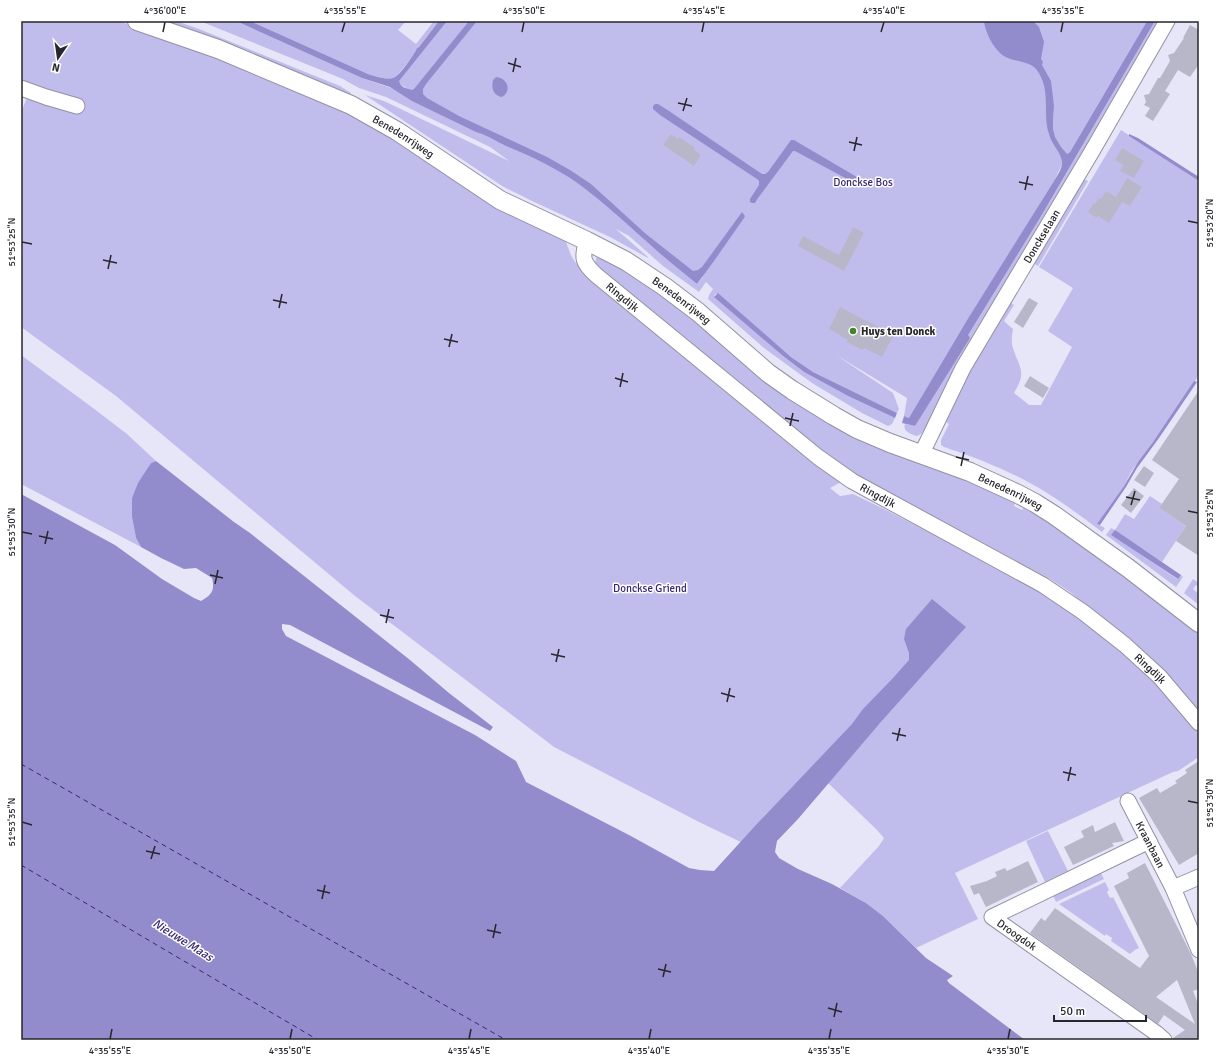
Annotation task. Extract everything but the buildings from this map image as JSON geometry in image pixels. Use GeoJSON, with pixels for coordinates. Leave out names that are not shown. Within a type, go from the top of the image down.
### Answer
{"type":"FeatureCollection","features":[{"type":"Feature","properties":{"kind":"street","name":"Benedenrijweg"},"geometry":{"type":"LineString","coordinates":[[137,21],[218,49],[351,105],[397,131],[500,200],[626,261],[665,287],[698,312],[763,368],[792,390],[834,416],[857,429],[921,455],[970,472],[1018,494],[1054,514],[1199,623]]}},
{"type":"Feature","properties":{"kind":"street","name":"Donckselaan"},"geometry":{"type":"LineString","coordinates":[[921,455],[963,368],[1091,153],[1167,21]]}},
{"type":"Feature","properties":{"kind":"street"},"geometry":{"type":"LineString","coordinates":[[21,88],[77,106]]}},
{"type":"Feature","properties":{"kind":"street","name":"Ringdijk"},"geometry":{"type":"LineString","coordinates":[[587,241],[583,258],[587,266],[596,275],[818,457],[852,481],[1043,585],[1083,612],[1125,645],[1160,677],[1199,723]]}},
{"type":"Feature","properties":{"kind":"street","name":"Kraanbaan"},"geometry":{"type":"LineString","coordinates":[[1128,801],[1173,888],[1199,950]]}},
{"type":"Feature","properties":{"kind":"street","name":"Droogdok"},"geometry":{"type":"LineString","coordinates":[[1149,841],[992,917],[1164,1040]]}},
{"type":"Feature","properties":{"kind":"street"},"geometry":{"type":"LineString","coordinates":[[1173,888],[1199,877]]}},
{"type":"Feature","properties":{"kind":"green space","name":"Donckse Griend"},"geometry":{"type":"Polygon","coordinates":[[[21,21],[116,21],[132,25],[344,107],[559,234],[566,242],[575,262],[593,279],[782,438],[841,482],[830,488],[840,496],[853,494],[1012,575],[1061,604],[1114,645],[1160,688],[1199,734],[1199,757],[1178,771],[955,873],[978,919],[916,948],[883,916],[866,903],[840,888],[879,846],[884,838],[828,783],[966,627],[745,844],[554,747],[355,596],[116,396],[21,327],[21,113],[27,99],[65,108],[32,88],[21,79],[21,21]]]}},
{"type":"Feature","properties":{"kind":"green space"},"geometry":{"type":"Polygon","coordinates":[[[156,21],[176,21],[199,29],[340,86],[351,93],[349,98],[156,21]]]}},
{"type":"Feature","properties":{"kind":"green space","name":"Donckse Bos"},"geometry":{"type":"Polygon","coordinates":[[[200,21],[236,21],[362,78],[394,89],[406,88],[397,82],[446,21],[1147,21],[1070,152],[1067,154],[1054,181],[993,280],[986,305],[1040,218],[1155,21],[1162,21],[1008,301],[1014,305],[1004,321],[1013,329],[1012,346],[1021,370],[1020,380],[1014,393],[1029,405],[1041,405],[1072,347],[1048,331],[1073,288],[1039,267],[1121,130],[1199,181],[1199,375],[1131,472],[1124,486],[1098,524],[1105,528],[1102,532],[1061,502],[1022,479],[971,456],[941,445],[941,440],[949,424],[946,422],[939,436],[924,430],[917,436],[908,432],[905,429],[905,424],[915,426],[925,409],[909,418],[904,416],[907,398],[836,355],[893,393],[899,409],[897,413],[813,372],[791,357],[719,294],[714,296],[783,356],[804,372],[848,396],[895,418],[892,424],[888,426],[862,413],[812,383],[764,348],[708,299],[713,289],[706,282],[699,292],[663,266],[629,236],[616,229],[648,258],[610,237],[502,186],[365,95],[384,101],[509,161],[490,147],[386,97],[359,88],[343,79],[200,21]],[[662,255],[697,284],[703,277],[662,255]]]}},
{"type":"Feature","properties":{"kind":"green space"},"geometry":{"type":"Polygon","coordinates":[[[250,21],[406,21],[398,30],[416,44],[434,21],[439,21],[396,77],[380,78],[250,21]]]}},
{"type":"Feature","properties":{"kind":"green space"},"geometry":{"type":"Polygon","coordinates":[[[1081,178],[1088,181],[1038,266],[1033,263],[1081,178]]]}},
{"type":"Feature","properties":{"kind":"green space"},"geometry":{"type":"Polygon","coordinates":[[[603,255],[659,287],[743,360],[796,403],[820,417],[978,485],[1015,503],[1014,506],[1022,510],[1023,508],[1031,512],[1033,508],[1199,631],[1199,714],[1125,638],[1070,592],[1024,565],[998,554],[861,480],[832,460],[602,271],[595,263],[596,258],[603,255]]]}},
{"type":"Feature","properties":{"kind":"green space"},"geometry":{"type":"Polygon","coordinates":[[[21,355],[127,434],[156,461],[151,463],[132,498],[132,517],[136,538],[141,547],[21,484],[21,355]]]}},
{"type":"Feature","properties":{"kind":"green space"},"geometry":{"type":"Polygon","coordinates":[[[1150,496],[1162,504],[1159,508],[1186,526],[1162,562],[1115,531],[1112,535],[1177,579],[1181,575],[1183,577],[1176,587],[1106,535],[1111,528],[1115,530],[1125,514],[1134,519],[1150,496]]]}},
{"type":"Feature","properties":{"kind":"green space"},"geometry":{"type":"Polygon","coordinates":[[[1193,579],[1199,583],[1199,587],[1196,585],[1193,589],[1199,594],[1199,605],[1184,593],[1193,579]]]}},
{"type":"Feature","properties":{"kind":"green space"},"geometry":{"type":"Polygon","coordinates":[[[1048,831],[1068,871],[1045,882],[1026,841],[1048,831]]]}},
{"type":"Feature","properties":{"kind":"green space"},"geometry":{"type":"Polygon","coordinates":[[[1099,870],[1104,879],[1056,902],[1052,893],[1099,870]]]}},
{"type":"Feature","properties":{"kind":"green space"},"geometry":{"type":"Polygon","coordinates":[[[1105,882],[1109,890],[1107,892],[1110,898],[1113,897],[1139,948],[1130,954],[1111,941],[1112,938],[1106,934],[1105,936],[1059,904],[1105,882]]]}},
{"type":"Feature","properties":{"kind":"water"},"geometry":{"type":"Polygon","coordinates":[[[236,21],[250,21],[368,74],[380,78],[393,78],[396,77],[402,70],[417,48],[439,21],[447,21],[399,81],[402,86],[412,90],[469,21],[477,21],[426,84],[423,89],[423,94],[427,98],[459,116],[547,157],[570,170],[591,184],[646,234],[693,271],[702,267],[742,212],[745,216],[697,284],[616,214],[576,182],[559,171],[412,101],[390,87],[362,78],[236,21]]]}},
{"type":"Feature","properties":{"kind":"water"},"geometry":{"type":"Polygon","coordinates":[[[984,21],[1033,21],[1039,27],[1044,42],[1041,59],[1043,62],[1042,65],[1051,81],[1054,106],[1053,129],[1055,137],[1067,154],[1070,152],[1147,21],[1155,21],[1040,218],[968,335],[970,338],[915,426],[902,423],[904,416],[909,418],[969,317],[1057,177],[1062,164],[1060,155],[1052,141],[1047,126],[1045,93],[1041,77],[1036,69],[1030,64],[1008,58],[999,52],[995,48],[986,31],[984,21]]]}},
{"type":"Feature","properties":{"kind":"water"},"geometry":{"type":"Polygon","coordinates":[[[496,77],[506,82],[508,88],[502,97],[495,93],[492,85],[493,80],[496,77]]]}},
{"type":"Feature","properties":{"kind":"water"},"geometry":{"type":"Polygon","coordinates":[[[655,104],[658,104],[669,111],[762,174],[768,172],[791,140],[794,140],[862,180],[864,185],[860,186],[793,151],[755,203],[752,203],[750,202],[750,199],[759,185],[759,181],[660,115],[653,109],[655,104]]]}},
{"type":"Feature","properties":{"kind":"water"},"geometry":{"type":"Polygon","coordinates":[[[1129,134],[1138,138],[1199,177],[1199,181],[1129,136],[1129,134]]]}},
{"type":"Feature","properties":{"kind":"water"},"geometry":{"type":"Polygon","coordinates":[[[718,293],[791,357],[813,372],[897,413],[895,418],[848,396],[804,372],[714,297],[718,293]]]}},
{"type":"Feature","properties":{"kind":"water"},"geometry":{"type":"Polygon","coordinates":[[[1194,381],[1197,382],[1137,468],[1126,487],[1100,525],[1097,524],[1124,486],[1138,462],[1194,381]]]}},
{"type":"Feature","properties":{"kind":"water","name":"Nieuwe Maas"},"geometry":{"type":"Polygon","coordinates":[[[156,461],[250,533],[493,727],[490,731],[290,625],[282,624],[282,629],[286,636],[475,735],[516,761],[526,782],[689,868],[700,870],[714,871],[852,724],[863,709],[909,660],[909,653],[904,639],[906,629],[932,599],[966,627],[777,841],[775,852],[779,858],[798,869],[832,884],[866,903],[883,916],[926,958],[953,976],[947,980],[949,983],[1025,1040],[21,1040],[21,494],[115,545],[162,579],[201,601],[208,597],[212,592],[212,578],[196,568],[184,569],[161,558],[141,547],[136,538],[132,517],[132,498],[138,483],[151,463],[156,461]]]}},
{"type":"Feature","properties":{"kind":"water"},"geometry":{"type":"Polygon","coordinates":[[[1115,530],[1181,575],[1178,579],[1111,535],[1115,530]]]}},
{"type":"Feature","properties":{"kind":"ferry route"},"geometry":{"type":"LineString","coordinates":[[21,764],[506,1040]]}},
{"type":"Feature","properties":{"kind":"ferry route"},"geometry":{"type":"LineString","coordinates":[[21,865],[318,1040]]}},
{"type":"Feature","properties":{"kind":"place","name":"Huys ten Donck"},"geometry":{"type":"Point","coordinates":[853,331]}}]}
